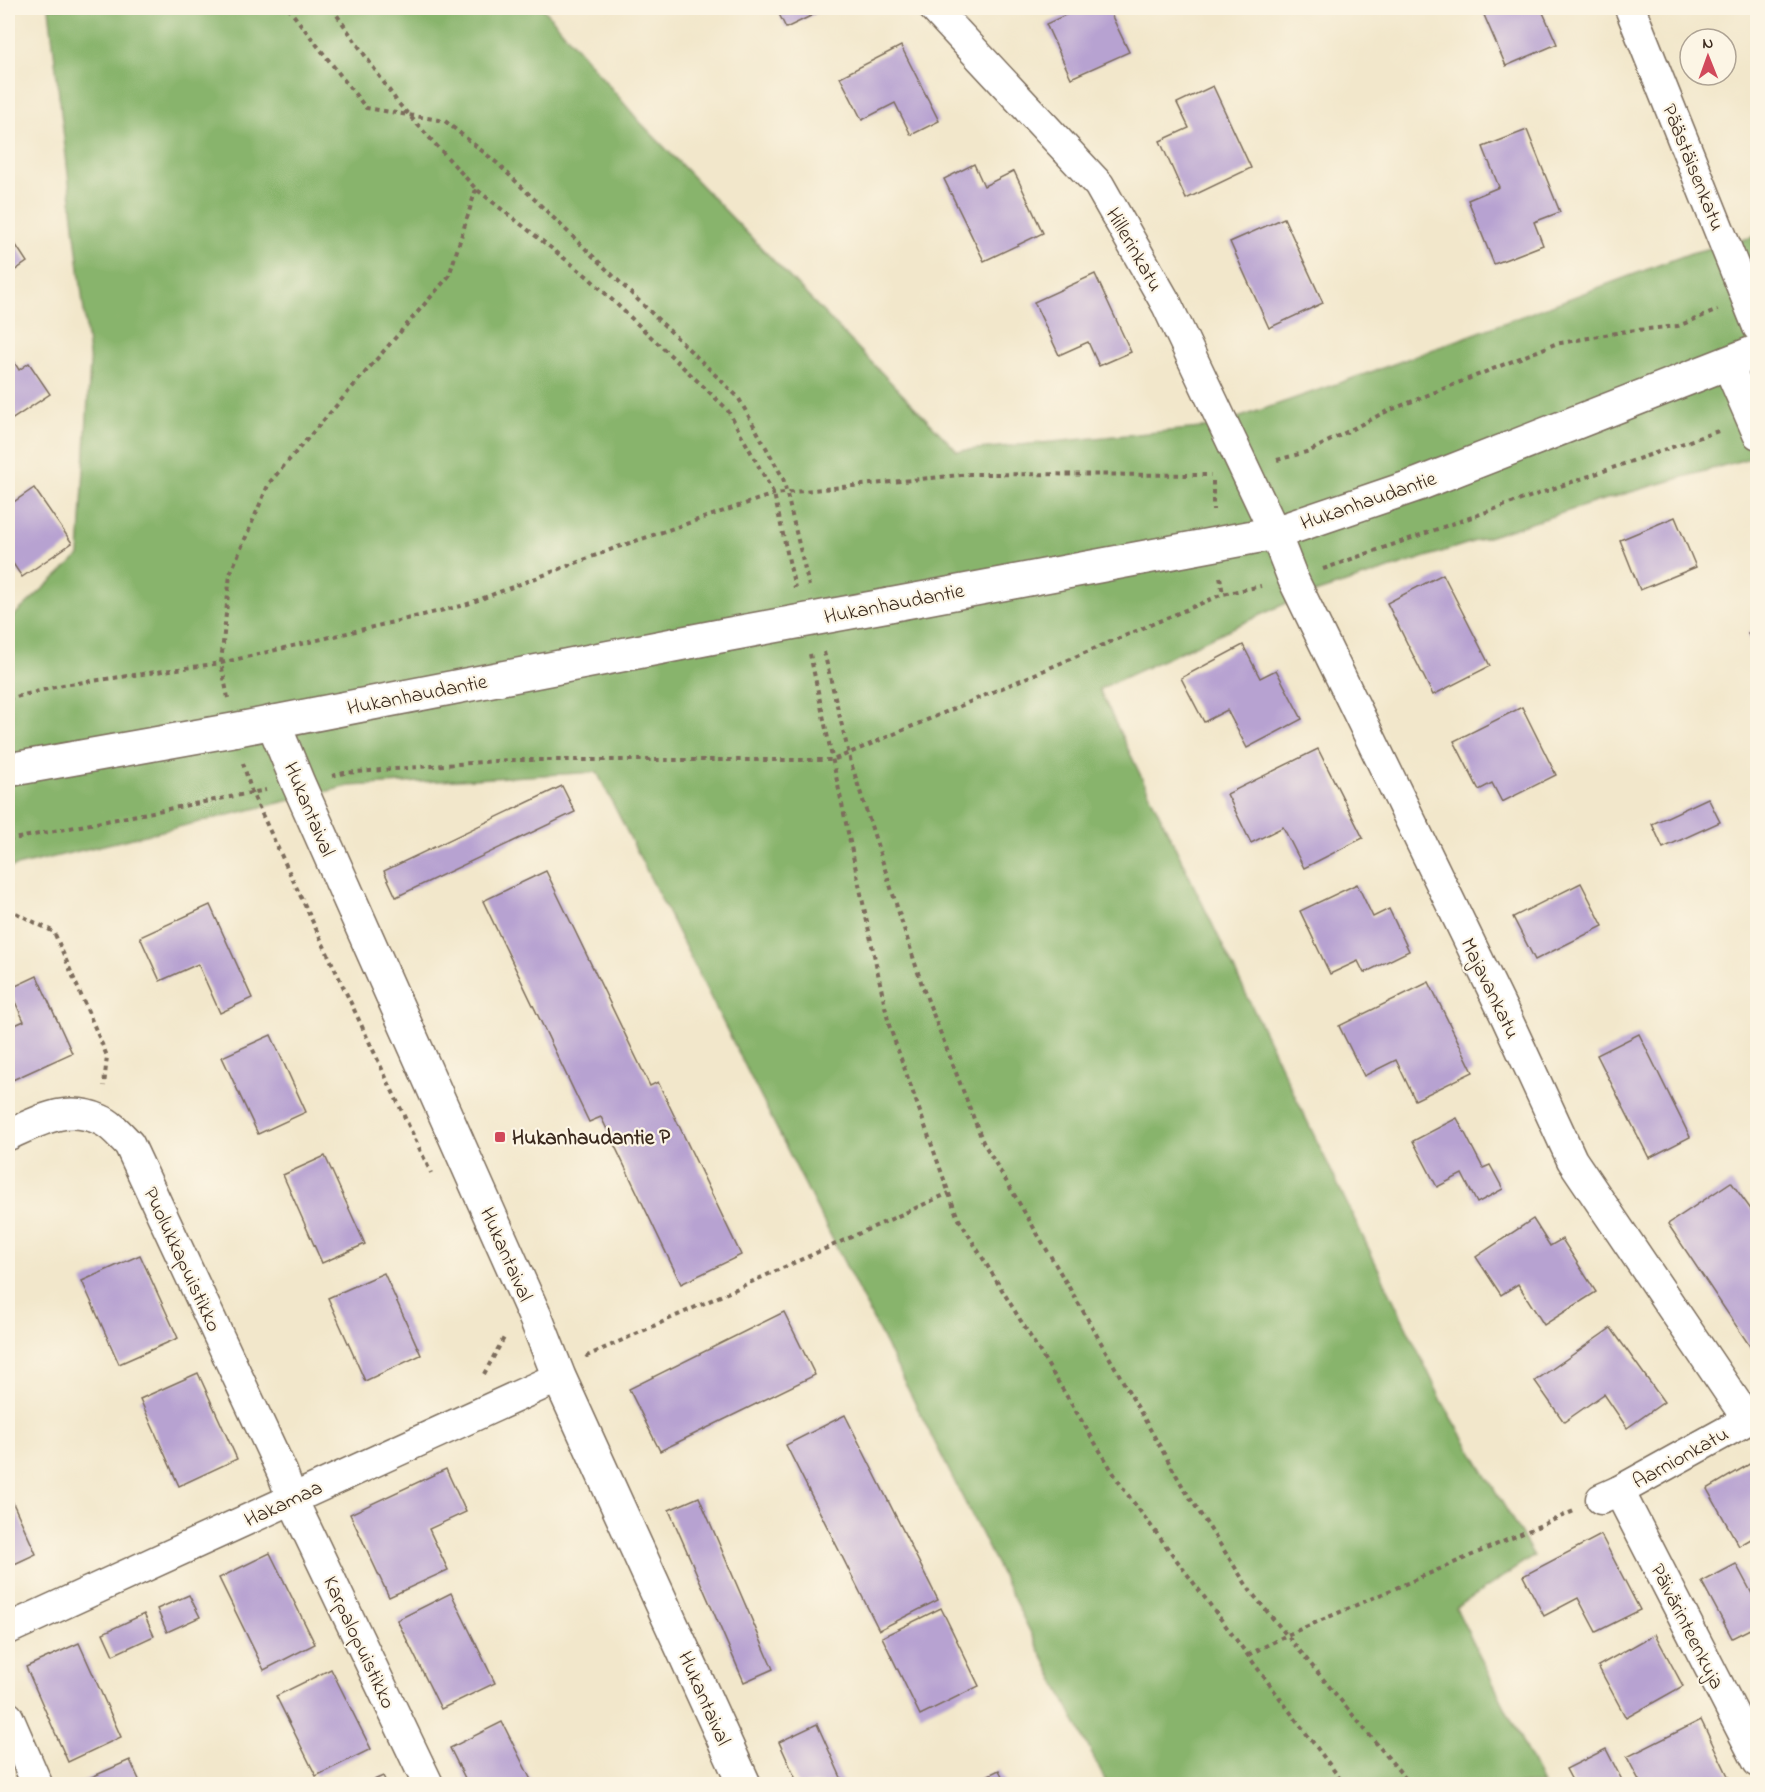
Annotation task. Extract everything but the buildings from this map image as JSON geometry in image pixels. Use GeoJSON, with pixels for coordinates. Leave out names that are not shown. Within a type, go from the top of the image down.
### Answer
{"type":"FeatureCollection","features":[{"type":"Feature","properties":{"kind":"main road","name":"Hukanhaudantie"},"geometry":{"type":"LineString","coordinates":[[8,770],[233,730],[1275,532],[1419,484],[1758,351]]}},
{"type":"Feature","properties":{"kind":"main road","name":"Hukantaival"},"geometry":{"type":"LineString","coordinates":[[273,722],[559,1377],[744,1785]]}},
{"type":"Feature","properties":{"kind":"street","name":"Hillerinkatu"},"geometry":{"type":"LineString","coordinates":[[934,8],[1099,185],[1167,305],[1275,532]]}},
{"type":"Feature","properties":{"kind":"street","name":"Päästäisenkatu"},"geometry":{"type":"LineString","coordinates":[[1630,8],[1758,327]]}},
{"type":"Feature","properties":{"kind":"street"},"geometry":{"type":"LineString","coordinates":[[1727,363],[1754,428]]}},
{"type":"Feature","properties":{"kind":"street","name":"Majavankatu"},"geometry":{"type":"LineString","coordinates":[[1275,532],[1293,579],[1507,1019],[1572,1160],[1753,1417]]}},
{"type":"Feature","properties":{"kind":"street","name":"Puolukkapuistikko"},"geometry":{"type":"LineString","coordinates":[[8,1135],[50,1115],[78,1113],[102,1120],[129,1144],[282,1472],[292,1499]]}},
{"type":"Feature","properties":{"kind":"street","name":"Hakamaa"},"geometry":{"type":"LineString","coordinates":[[8,1629],[559,1377]]}},
{"type":"Feature","properties":{"kind":"street","name":"Aarnionkatu"},"geometry":{"type":"LineString","coordinates":[[1610,1495],[1753,1417]]}},
{"type":"Feature","properties":{"kind":"street","name":"Päivärinteenkuja"},"geometry":{"type":"LineString","coordinates":[[1610,1495],[1758,1762]]}},
{"type":"Feature","properties":{"kind":"street","name":"Karpalopuistikko"},"geometry":{"type":"LineString","coordinates":[[292,1499],[428,1785]]}},
{"type":"Feature","properties":{"kind":"street"},"geometry":{"type":"LineString","coordinates":[[8,1717],[37,1785]]}},
{"type":"Feature","properties":{"kind":"path"},"geometry":{"type":"LineString","coordinates":[[288,8],[366,108],[446,121],[497,163],[738,397],[783,478],[811,595]]}},
{"type":"Feature","properties":{"kind":"path"},"geometry":{"type":"LineString","coordinates":[[332,8],[398,103],[476,189],[588,277],[727,409],[774,494],[798,598]]}},
{"type":"Feature","properties":{"kind":"path"},"geometry":{"type":"LineString","coordinates":[[434,1180],[252,793],[233,730],[221,663],[230,574],[269,483],[449,276],[476,189]]}},
{"type":"Feature","properties":{"kind":"path"},"geometry":{"type":"LineString","coordinates":[[8,699],[63,685],[221,663],[465,605],[615,548],[774,494],[970,474],[1213,475],[1244,470],[1310,451],[1383,413],[1555,344],[1627,331],[1678,326],[1746,299]]}},
{"type":"Feature","properties":{"kind":"path"},"geometry":{"type":"LineString","coordinates":[[8,840],[344,773],[508,760],[833,760],[1223,594],[1293,579],[1754,428]]}},
{"type":"Feature","properties":{"kind":"path"},"geometry":{"type":"LineString","coordinates":[[808,644],[889,1024],[957,1216],[1122,1487],[1344,1785]]}},
{"type":"Feature","properties":{"kind":"path"},"geometry":{"type":"LineString","coordinates":[[824,651],[849,753],[923,988],[983,1142],[1183,1487],[1251,1592],[1410,1785]]}},
{"type":"Feature","properties":{"kind":"path"},"geometry":{"type":"LineString","coordinates":[[8,909],[54,932],[107,1056],[102,1120]]}},
{"type":"Feature","properties":{"kind":"path"},"geometry":{"type":"LineString","coordinates":[[587,1356],[949,1193]]}},
{"type":"Feature","properties":{"kind":"path"},"geometry":{"type":"LineString","coordinates":[[507,1331],[511,1341]]}},
{"type":"Feature","properties":{"kind":"path"},"geometry":{"type":"LineString","coordinates":[[1248,1655],[1287,1635],[1610,1495]]}},
{"type":"Feature","properties":{"kind":"green space"},"geometry":{"type":"Polygon","coordinates":[[[49,8],[543,8],[639,121],[957,451],[1212,427],[1391,365],[1691,253],[1757,236],[1757,456],[1596,502],[1293,600],[1099,689],[1443,1403],[1534,1556],[1456,1608],[1543,1784],[1107,1784],[597,772],[349,786],[8,868],[8,621],[79,556],[90,364],[49,8]]]}},
{"type":"Feature","properties":{"kind":"place","name":"Hukanhaudantie P"},"geometry":{"type":"Point","coordinates":[500,1137]}}]}
